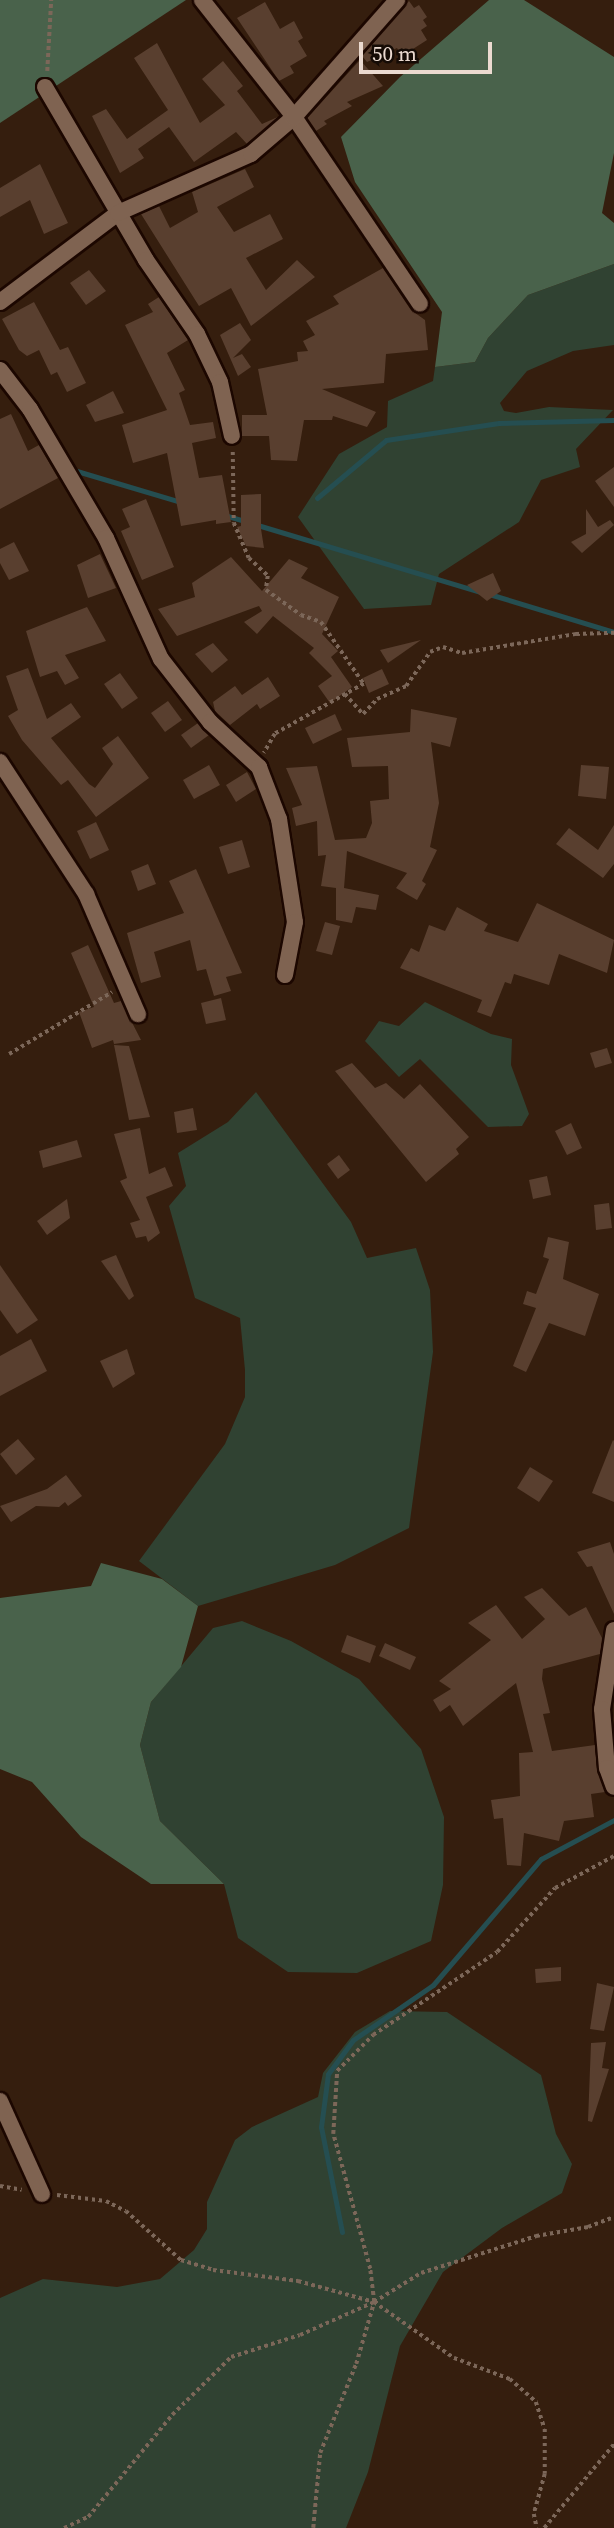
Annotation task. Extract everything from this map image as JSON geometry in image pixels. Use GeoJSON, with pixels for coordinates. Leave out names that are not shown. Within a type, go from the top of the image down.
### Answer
{"type":"FeatureCollection","features":[{"type":"Feature","properties":{"kind":"street"},"geometry":{"type":"LineString","coordinates":[[202,0],[294,117],[420,304]]}},
{"type":"Feature","properties":{"kind":"street"},"geometry":{"type":"LineString","coordinates":[[0,302],[118,213],[251,154],[294,117],[397,0]]}},
{"type":"Feature","properties":{"kind":"street"},"geometry":{"type":"LineString","coordinates":[[45,87],[118,213],[197,334],[220,382],[232,436]]}},
{"type":"Feature","properties":{"kind":"street"},"geometry":{"type":"LineString","coordinates":[[0,370],[30,409],[106,538],[161,659],[210,722],[259,767],[279,819],[295,922],[285,975]]}},
{"type":"Feature","properties":{"kind":"street"},"geometry":{"type":"LineString","coordinates":[[0,762],[86,894],[138,1014]]}},
{"type":"Feature","properties":{"kind":"street"},"geometry":{"type":"LineString","coordinates":[[614,1630],[603,1709],[607,1768],[614,1787]]}},
{"type":"Feature","properties":{"kind":"street"},"geometry":{"type":"LineString","coordinates":[[0,2101],[42,2194]]}},
{"type":"Feature","properties":{"kind":"path"},"geometry":{"type":"LineString","coordinates":[[45,87],[51,0]]}},
{"type":"Feature","properties":{"kind":"path"},"geometry":{"type":"LineString","coordinates":[[232,436],[234,523],[249,558],[268,576],[267,590],[301,615],[321,622],[335,638],[364,684],[275,734],[259,767]]}},
{"type":"Feature","properties":{"kind":"path"},"geometry":{"type":"LineString","coordinates":[[345,694],[363,714],[377,699],[406,685],[430,652],[443,647],[463,653],[576,634],[614,633]]}},
{"type":"Feature","properties":{"kind":"path"},"geometry":{"type":"LineString","coordinates":[[9,1054],[42,1031],[127,986]]}},
{"type":"Feature","properties":{"kind":"path"},"geometry":{"type":"LineString","coordinates":[[313,2528],[320,2452],[356,2364],[374,2302],[370,2269],[333,2134],[337,2071],[373,2035],[497,1952],[555,1888],[614,1856]]}},
{"type":"Feature","properties":{"kind":"path"},"geometry":{"type":"LineString","coordinates":[[42,2194],[106,2201],[125,2211],[181,2260],[212,2270],[298,2281],[374,2302],[454,2358],[510,2379],[536,2402],[548,2446],[534,2514],[537,2528]]}},
{"type":"Feature","properties":{"kind":"path"},"geometry":{"type":"LineString","coordinates":[[64,2528],[89,2517],[172,2415],[231,2357],[265,2349],[374,2302],[422,2273],[536,2236],[588,2227],[614,2217]]}},
{"type":"Feature","properties":{"kind":"path"},"geometry":{"type":"LineString","coordinates":[[544,2528],[614,2444]]}},
{"type":"Feature","properties":{"kind":"green space"},"geometry":{"type":"Polygon","coordinates":[[[0,0],[186,0],[0,123],[0,0]]]}},
{"type":"Feature","properties":{"kind":"green space"},"geometry":{"type":"Polygon","coordinates":[[[489,0],[524,0],[614,57],[614,153],[602,213],[614,223],[614,264],[528,295],[488,338],[475,362],[435,367],[442,312],[355,182],[341,137],[400,77],[489,0]]]}},
{"type":"Feature","properties":{"kind":"green space"},"geometry":{"type":"Polygon","coordinates":[[[614,264],[614,345],[573,351],[527,371],[500,403],[504,411],[516,413],[549,407],[613,410],[576,449],[580,467],[541,480],[519,522],[439,574],[431,605],[364,609],[298,517],[339,454],[387,427],[388,401],[433,381],[435,367],[475,362],[488,338],[528,295],[614,264]]]}},
{"type":"Feature","properties":{"kind":"green space"},"geometry":{"type":"Polygon","coordinates":[[[425,1002],[491,1034],[512,1039],[511,1065],[529,1114],[522,1126],[488,1127],[420,1059],[399,1077],[365,1041],[379,1021],[399,1026],[425,1002]]]}},
{"type":"Feature","properties":{"kind":"green space"},"geometry":{"type":"Polygon","coordinates":[[[256,1092],[351,1222],[367,1258],[416,1248],[430,1290],[433,1352],[409,1528],[335,1565],[198,1606],[139,1561],[225,1444],[245,1397],[245,1370],[240,1318],[195,1298],[169,1206],[186,1186],[178,1153],[228,1122],[256,1092]]]}},
{"type":"Feature","properties":{"kind":"green space"},"geometry":{"type":"Polygon","coordinates":[[[101,1563],[162,1579],[198,1606],[181,1667],[151,1702],[140,1745],[160,1821],[224,1884],[151,1884],[81,1837],[32,1782],[0,1769],[0,1598],[91,1586],[101,1563]]]}},
{"type":"Feature","properties":{"kind":"green space"},"geometry":{"type":"Polygon","coordinates":[[[242,1621],[291,1641],[359,1679],[421,1749],[444,1817],[443,1885],[431,1941],[357,1973],[288,1972],[238,1938],[224,1884],[160,1821],[140,1745],[151,1702],[213,1628],[242,1621]]]}},
{"type":"Feature","properties":{"kind":"green space"},"geometry":{"type":"Polygon","coordinates":[[[390,2011],[447,2012],[541,2075],[556,2134],[572,2164],[562,2193],[502,2228],[443,2272],[400,2346],[368,2472],[346,2528],[0,2528],[0,2298],[43,2279],[117,2287],[160,2279],[194,2250],[207,2229],[207,2202],[235,2140],[252,2127],[318,2097],[323,2073],[355,2032],[390,2011]]]}},
{"type":"Feature","properties":{"kind":"building"},"geometry":{"type":"Polygon","coordinates":[[[409,1],[414,8],[419,5],[427,17],[423,20],[427,26],[421,30],[427,40],[402,56],[397,48],[367,62],[362,56],[409,1]]]}},
{"type":"Feature","properties":{"kind":"building"},"geometry":{"type":"Polygon","coordinates":[[[265,2],[280,29],[294,21],[303,38],[298,41],[307,56],[290,66],[294,73],[279,81],[237,18],[265,2]]]}},
{"type":"Feature","properties":{"kind":"building"},"geometry":{"type":"Polygon","coordinates":[[[157,43],[200,123],[225,105],[202,79],[223,61],[243,86],[237,91],[262,124],[280,116],[247,144],[236,132],[194,162],[169,127],[138,149],[144,158],[120,173],[92,116],[106,109],[127,139],[168,110],[134,58],[157,43]]]}},
{"type":"Feature","properties":{"kind":"building"},"geometry":{"type":"Polygon","coordinates":[[[360,60],[383,86],[347,102],[352,106],[324,121],[327,124],[316,131],[307,118],[360,60]]]}},
{"type":"Feature","properties":{"kind":"building"},"geometry":{"type":"Polygon","coordinates":[[[40,164],[68,223],[44,234],[30,200],[0,217],[0,188],[40,164]]]}},
{"type":"Feature","properties":{"kind":"building"},"geometry":{"type":"Polygon","coordinates":[[[245,169],[254,187],[217,207],[234,232],[270,214],[283,239],[246,258],[266,290],[297,260],[315,277],[251,326],[231,288],[199,306],[141,214],[159,206],[170,228],[198,212],[192,192],[245,169]]]}},
{"type":"Feature","properties":{"kind":"building"},"geometry":{"type":"Polygon","coordinates":[[[383,268],[411,310],[425,320],[428,350],[386,354],[384,383],[322,389],[376,412],[367,427],[333,416],[332,420],[304,420],[297,461],[271,460],[269,436],[242,436],[242,415],[267,415],[258,369],[298,361],[297,352],[308,351],[303,341],[315,335],[306,321],[339,304],[333,296],[383,268]]]}},
{"type":"Feature","properties":{"kind":"building"},"geometry":{"type":"Polygon","coordinates":[[[89,270],[106,291],[86,305],[70,283],[89,270]]]}},
{"type":"Feature","properties":{"kind":"building"},"geometry":{"type":"Polygon","coordinates":[[[159,297],[188,340],[167,353],[185,390],[179,393],[190,425],[213,422],[216,438],[192,443],[199,478],[222,475],[231,522],[216,524],[216,520],[181,526],[167,453],[133,463],[122,425],[167,410],[125,325],[153,312],[148,304],[159,297]]]}},
{"type":"Feature","properties":{"kind":"building"},"geometry":{"type":"Polygon","coordinates":[[[34,302],[60,350],[68,347],[86,383],[67,392],[57,372],[51,375],[39,350],[27,356],[19,350],[2,319],[34,302]]]}},
{"type":"Feature","properties":{"kind":"building"},"geometry":{"type":"Polygon","coordinates":[[[240,323],[251,340],[233,358],[242,354],[251,367],[238,376],[220,335],[240,323]]]}},
{"type":"Feature","properties":{"kind":"building"},"geometry":{"type":"Polygon","coordinates":[[[113,391],[124,413],[95,422],[86,405],[113,391]]]}},
{"type":"Feature","properties":{"kind":"building"},"geometry":{"type":"Polygon","coordinates":[[[11,414],[28,451],[39,445],[58,478],[0,509],[0,419],[11,414]]]}},
{"type":"Feature","properties":{"kind":"building"},"geometry":{"type":"Polygon","coordinates":[[[614,467],[614,507],[595,481],[614,467]]]}},
{"type":"Feature","properties":{"kind":"building"},"geometry":{"type":"Polygon","coordinates":[[[261,494],[264,548],[246,546],[237,527],[241,526],[241,495],[261,494]]]}},
{"type":"Feature","properties":{"kind":"building"},"geometry":{"type":"Polygon","coordinates":[[[146,499],[174,567],[142,580],[121,531],[130,527],[122,509],[146,499]]]}},
{"type":"Feature","properties":{"kind":"building"},"geometry":{"type":"Polygon","coordinates":[[[586,509],[598,527],[610,520],[614,525],[582,553],[571,542],[586,534],[586,509]]]}},
{"type":"Feature","properties":{"kind":"building"},"geometry":{"type":"Polygon","coordinates":[[[14,542],[29,571],[9,580],[0,563],[0,549],[14,542]]]}},
{"type":"Feature","properties":{"kind":"building"},"geometry":{"type":"Polygon","coordinates":[[[100,554],[116,588],[88,598],[77,565],[100,554]]]}},
{"type":"Feature","properties":{"kind":"building"},"geometry":{"type":"Polygon","coordinates":[[[231,557],[262,591],[289,559],[308,568],[301,578],[339,597],[322,634],[338,651],[331,657],[352,687],[330,703],[318,686],[332,676],[309,653],[314,648],[273,616],[257,634],[244,622],[262,611],[259,606],[177,636],[158,609],[195,597],[192,583],[231,557]]]}},
{"type":"Feature","properties":{"kind":"building"},"geometry":{"type":"Polygon","coordinates":[[[493,573],[501,591],[487,601],[467,585],[493,573]]]}},
{"type":"Feature","properties":{"kind":"building"},"geometry":{"type":"Polygon","coordinates":[[[87,607],[106,641],[65,655],[79,678],[65,685],[57,671],[40,677],[26,631],[87,607]]]}},
{"type":"Feature","properties":{"kind":"building"},"geometry":{"type":"Polygon","coordinates":[[[421,640],[388,663],[380,650],[421,640]]]}},
{"type":"Feature","properties":{"kind":"building"},"geometry":{"type":"Polygon","coordinates":[[[213,643],[228,660],[212,673],[195,654],[213,643]]]}},
{"type":"Feature","properties":{"kind":"building"},"geometry":{"type":"Polygon","coordinates":[[[28,668],[47,719],[71,703],[81,717],[51,738],[89,784],[95,788],[113,764],[102,748],[118,736],[149,778],[96,817],[68,780],[61,785],[22,740],[8,716],[18,710],[6,676],[28,668]]]}},
{"type":"Feature","properties":{"kind":"building"},"geometry":{"type":"Polygon","coordinates":[[[382,669],[389,684],[369,693],[363,678],[382,669]]]}},
{"type":"Feature","properties":{"kind":"building"},"geometry":{"type":"Polygon","coordinates":[[[120,673],[138,698],[122,709],[104,684],[120,673]]]}},
{"type":"Feature","properties":{"kind":"building"},"geometry":{"type":"Polygon","coordinates":[[[268,677],[280,696],[260,709],[257,704],[230,725],[215,711],[213,702],[235,686],[242,695],[268,677]]]}},
{"type":"Feature","properties":{"kind":"building"},"geometry":{"type":"Polygon","coordinates":[[[168,701],[182,720],[165,732],[151,713],[168,701]]]}},
{"type":"Feature","properties":{"kind":"building"},"geometry":{"type":"Polygon","coordinates":[[[411,709],[457,718],[450,747],[431,742],[439,803],[430,847],[437,850],[422,881],[426,884],[417,900],[396,888],[407,873],[347,851],[344,888],[379,895],[376,910],[356,907],[352,923],[336,920],[336,888],[321,886],[326,855],[318,856],[317,821],[296,826],[292,808],[302,805],[286,768],[317,766],[335,840],[366,838],[372,823],[370,801],[389,799],[388,766],[352,767],[347,738],[410,732],[411,709]]]}},
{"type":"Feature","properties":{"kind":"building"},"geometry":{"type":"Polygon","coordinates":[[[335,714],[342,730],[313,744],[305,728],[335,714]]]}},
{"type":"Feature","properties":{"kind":"building"},"geometry":{"type":"Polygon","coordinates":[[[198,723],[209,735],[191,748],[181,735],[198,723]]]}},
{"type":"Feature","properties":{"kind":"building"},"geometry":{"type":"Polygon","coordinates":[[[209,765],[220,785],[194,799],[183,780],[209,765]]]}},
{"type":"Feature","properties":{"kind":"building"},"geometry":{"type":"Polygon","coordinates":[[[581,765],[609,767],[606,799],[578,796],[581,765]]]}},
{"type":"Feature","properties":{"kind":"building"},"geometry":{"type":"Polygon","coordinates":[[[247,772],[256,789],[236,802],[226,785],[247,772]]]}},
{"type":"Feature","properties":{"kind":"building"},"geometry":{"type":"Polygon","coordinates":[[[96,822],[109,850],[90,859],[77,831],[96,822]]]}},
{"type":"Feature","properties":{"kind":"building"},"geometry":{"type":"Polygon","coordinates":[[[614,825],[614,864],[603,878],[556,844],[569,828],[598,850],[614,825]]]}},
{"type":"Feature","properties":{"kind":"building"},"geometry":{"type":"Polygon","coordinates":[[[242,840],[250,867],[228,874],[219,847],[242,840]]]}},
{"type":"Feature","properties":{"kind":"building"},"geometry":{"type":"Polygon","coordinates":[[[148,864],[156,884],[138,891],[131,871],[148,864]]]}},
{"type":"Feature","properties":{"kind":"building"},"geometry":{"type":"Polygon","coordinates":[[[196,869],[242,973],[226,977],[231,991],[214,996],[206,969],[197,971],[190,940],[154,952],[161,977],[141,983],[127,933],[184,913],[169,881],[196,869]]]}},
{"type":"Feature","properties":{"kind":"building"},"geometry":{"type":"Polygon","coordinates":[[[537,903],[614,940],[607,973],[559,954],[549,985],[514,974],[511,984],[505,982],[491,1017],[477,1012],[482,1000],[400,968],[411,948],[419,952],[429,925],[445,931],[457,907],[488,924],[484,931],[518,942],[537,903]]]}},
{"type":"Feature","properties":{"kind":"building"},"geometry":{"type":"Polygon","coordinates":[[[325,922],[340,926],[332,955],[316,951],[325,922]]]}},
{"type":"Feature","properties":{"kind":"building"},"geometry":{"type":"Polygon","coordinates":[[[88,945],[114,1003],[121,1001],[141,1040],[114,1044],[113,1040],[92,1048],[79,1012],[94,1007],[71,953],[88,945]]]}},
{"type":"Feature","properties":{"kind":"building"},"geometry":{"type":"Polygon","coordinates":[[[221,998],[226,1020],[206,1024],[201,1003],[221,998]]]}},
{"type":"Feature","properties":{"kind":"building"},"geometry":{"type":"Polygon","coordinates":[[[114,1045],[129,1046],[150,1117],[129,1120],[114,1045]]]}},
{"type":"Feature","properties":{"kind":"building"},"geometry":{"type":"Polygon","coordinates":[[[607,1048],[612,1063],[595,1068],[590,1053],[607,1048]]]}},
{"type":"Feature","properties":{"kind":"building"},"geometry":{"type":"Polygon","coordinates":[[[352,1063],[375,1088],[386,1083],[404,1099],[420,1084],[469,1137],[456,1149],[459,1154],[426,1182],[335,1071],[352,1063]]]}},
{"type":"Feature","properties":{"kind":"building"},"geometry":{"type":"Polygon","coordinates":[[[193,1108],[197,1130],[177,1133],[174,1112],[193,1108]]]}},
{"type":"Feature","properties":{"kind":"building"},"geometry":{"type":"Polygon","coordinates":[[[571,1123],[582,1148],[567,1155],[555,1131],[571,1123]]]}},
{"type":"Feature","properties":{"kind":"building"},"geometry":{"type":"Polygon","coordinates":[[[140,1128],[149,1174],[165,1167],[173,1186],[146,1197],[160,1233],[148,1242],[146,1236],[136,1238],[130,1223],[140,1220],[120,1181],[127,1178],[114,1134],[140,1128]]]}},
{"type":"Feature","properties":{"kind":"building"},"geometry":{"type":"Polygon","coordinates":[[[77,1140],[82,1157],[43,1168],[39,1151],[77,1140]]]}},
{"type":"Feature","properties":{"kind":"building"},"geometry":{"type":"Polygon","coordinates":[[[339,1155],[350,1170],[338,1179],[327,1164],[339,1155]]]}},
{"type":"Feature","properties":{"kind":"building"},"geometry":{"type":"Polygon","coordinates":[[[547,1176],[551,1195],[533,1199],[529,1180],[547,1176]]]}},
{"type":"Feature","properties":{"kind":"building"},"geometry":{"type":"Polygon","coordinates":[[[67,1199],[70,1218],[47,1235],[37,1221],[67,1199]]]}},
{"type":"Feature","properties":{"kind":"building"},"geometry":{"type":"Polygon","coordinates":[[[609,1203],[612,1228],[596,1230],[594,1205],[609,1203]]]}},
{"type":"Feature","properties":{"kind":"building"},"geometry":{"type":"Polygon","coordinates":[[[548,1237],[569,1242],[563,1279],[599,1294],[585,1336],[549,1323],[526,1372],[513,1366],[536,1308],[523,1304],[527,1291],[536,1294],[549,1259],[543,1257],[548,1237]]]}},
{"type":"Feature","properties":{"kind":"building"},"geometry":{"type":"Polygon","coordinates":[[[116,1255],[134,1296],[129,1300],[101,1261],[116,1255]]]}},
{"type":"Feature","properties":{"kind":"building"},"geometry":{"type":"Polygon","coordinates":[[[0,1265],[38,1320],[17,1334],[0,1310],[0,1265]]]}},
{"type":"Feature","properties":{"kind":"building"},"geometry":{"type":"Polygon","coordinates":[[[31,1339],[47,1371],[0,1396],[0,1356],[31,1339]]]}},
{"type":"Feature","properties":{"kind":"building"},"geometry":{"type":"Polygon","coordinates":[[[127,1349],[135,1374],[113,1388],[100,1361],[127,1349]]]}},
{"type":"Feature","properties":{"kind":"building"},"geometry":{"type":"Polygon","coordinates":[[[18,1439],[35,1459],[16,1475],[0,1454],[18,1439]]]}},
{"type":"Feature","properties":{"kind":"building"},"geometry":{"type":"Polygon","coordinates":[[[614,1441],[614,1502],[592,1493],[614,1441]]]}},
{"type":"Feature","properties":{"kind":"building"},"geometry":{"type":"Polygon","coordinates":[[[530,1467],[553,1481],[539,1502],[517,1488],[530,1467]]]}},
{"type":"Feature","properties":{"kind":"building"},"geometry":{"type":"Polygon","coordinates":[[[66,1475],[82,1496],[68,1506],[65,1502],[59,1507],[36,1506],[11,1522],[0,1506],[47,1489],[66,1475]]]}},
{"type":"Feature","properties":{"kind":"building"},"geometry":{"type":"Polygon","coordinates":[[[610,1542],[614,1554],[614,1614],[592,1566],[587,1567],[577,1552],[610,1542]]]}},
{"type":"Feature","properties":{"kind":"building"},"geometry":{"type":"Polygon","coordinates":[[[542,1588],[569,1616],[586,1607],[602,1638],[600,1654],[543,1669],[542,1679],[550,1713],[543,1714],[552,1751],[595,1745],[605,1792],[591,1794],[594,1817],[564,1821],[559,1841],[524,1833],[521,1866],[507,1865],[503,1818],[494,1819],[491,1800],[520,1796],[519,1753],[533,1752],[516,1683],[463,1726],[450,1705],[440,1712],[433,1700],[451,1689],[439,1681],[491,1640],[468,1623],[496,1605],[522,1639],[545,1619],[524,1597],[542,1588]]]}},
{"type":"Feature","properties":{"kind":"building"},"geometry":{"type":"Polygon","coordinates":[[[347,1635],[376,1646],[370,1663],[341,1652],[347,1635]]]}},
{"type":"Feature","properties":{"kind":"building"},"geometry":{"type":"Polygon","coordinates":[[[385,1643],[416,1657],[410,1670],[379,1656],[385,1643]]]}},
{"type":"Feature","properties":{"kind":"building"},"geometry":{"type":"Polygon","coordinates":[[[561,1967],[561,1981],[536,1983],[535,1969],[561,1967]]]}},
{"type":"Feature","properties":{"kind":"building"},"geometry":{"type":"Polygon","coordinates":[[[597,1983],[614,1987],[604,2031],[590,2029],[597,1983]]]}},
{"type":"Feature","properties":{"kind":"building"},"geometry":{"type":"Polygon","coordinates":[[[606,2042],[602,2068],[609,2069],[592,2122],[588,2121],[591,2043],[606,2042]]]}},
{"type":"Feature","properties":{"kind":"waterway"},"geometry":{"type":"LineString","coordinates":[[317,498],[386,440],[499,423],[614,420]]}},
{"type":"Feature","properties":{"kind":"waterway"},"geometry":{"type":"LineString","coordinates":[[70,469],[181,502]]}},
{"type":"Feature","properties":{"kind":"waterway"},"geometry":{"type":"LineString","coordinates":[[224,515],[245,521]]}},
{"type":"Feature","properties":{"kind":"waterway"},"geometry":{"type":"LineString","coordinates":[[254,524],[480,592]]}},
{"type":"Feature","properties":{"kind":"waterway"},"geometry":{"type":"LineString","coordinates":[[489,594],[614,632]]}},
{"type":"Feature","properties":{"kind":"waterway"},"geometry":{"type":"LineString","coordinates":[[342,2232],[321,2127],[328,2074],[353,2040],[433,1985],[541,1859],[614,1820]]}}]}
